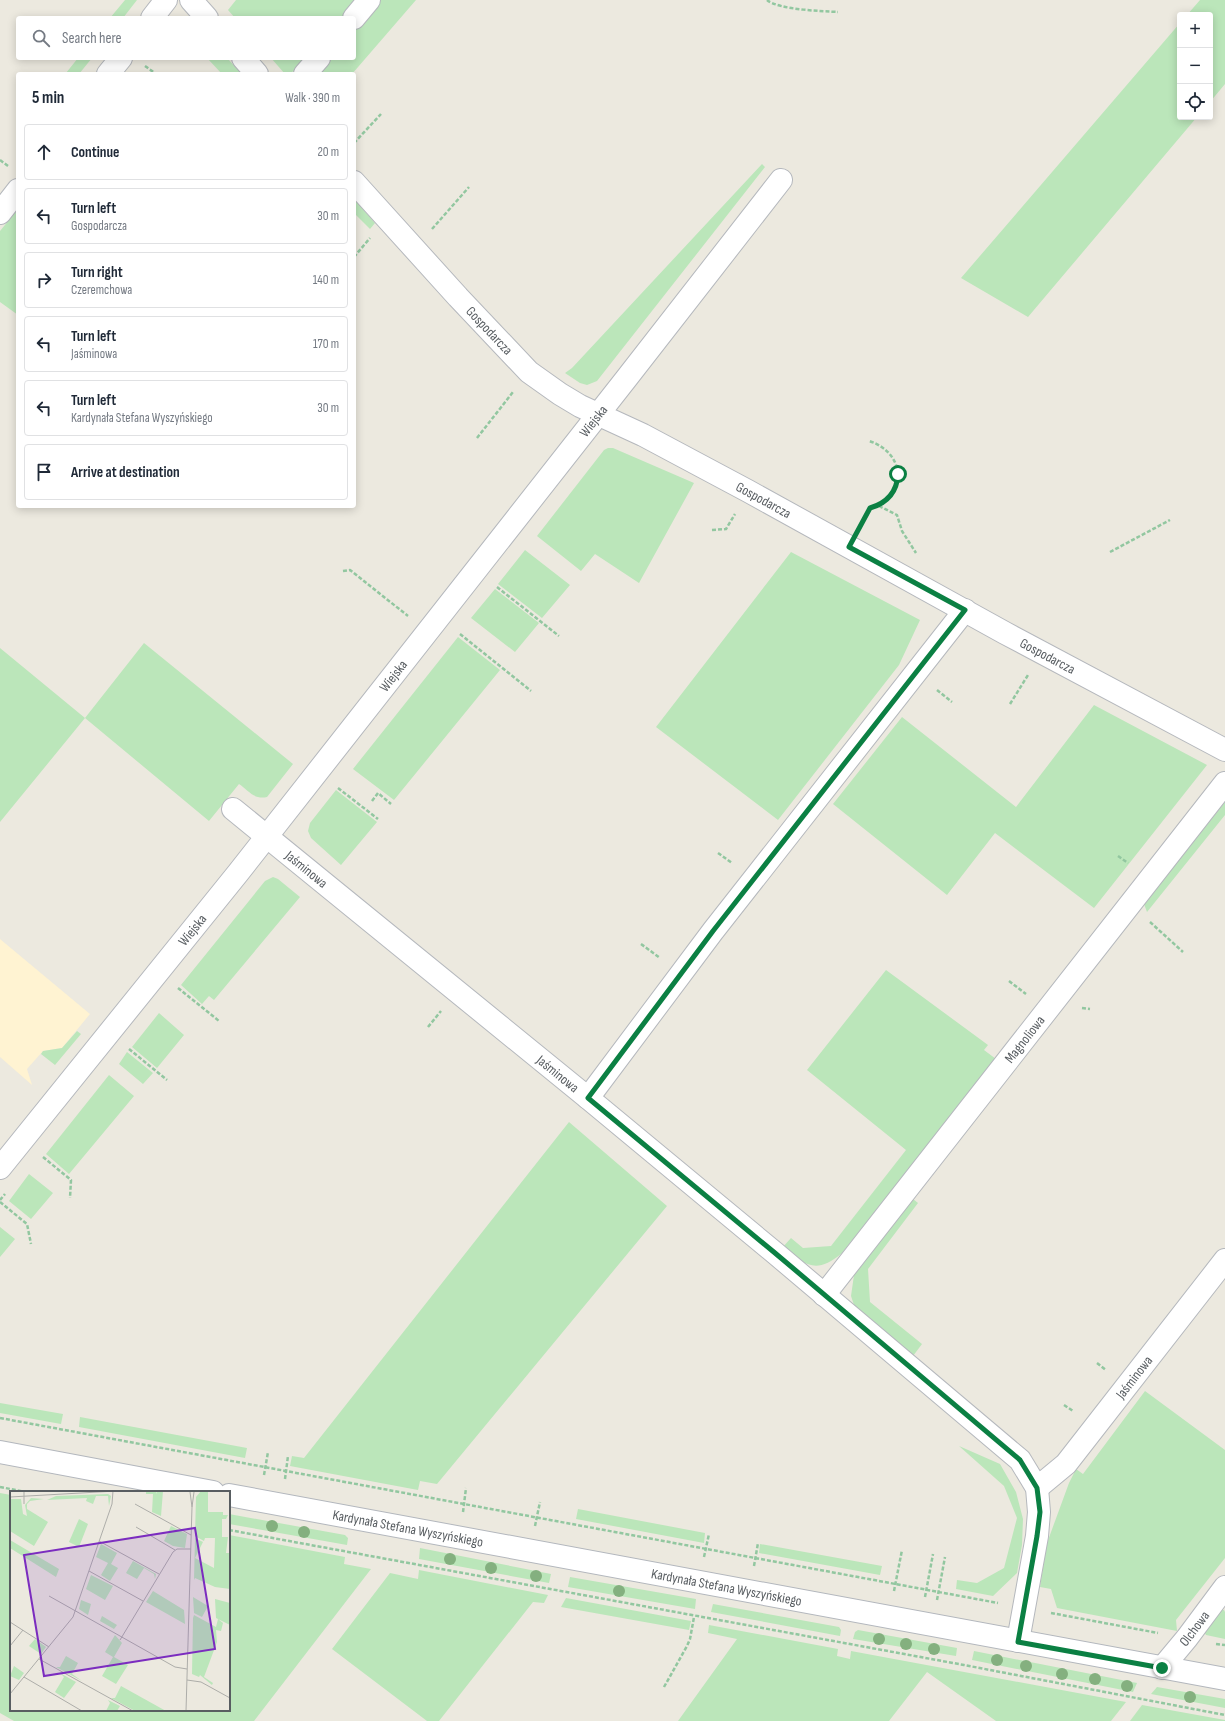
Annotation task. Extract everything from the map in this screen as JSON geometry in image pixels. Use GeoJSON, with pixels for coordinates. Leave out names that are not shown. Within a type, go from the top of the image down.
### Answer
{"type":"FeatureCollection","features":[{"type":"Feature","properties":{"kind":"street"},"geometry":{"type":"LineString","coordinates":[[154,16],[166,0]]}},
{"type":"Feature","properties":{"kind":"street"},"geometry":{"type":"LineString","coordinates":[[191,0],[205,16]]}},
{"type":"Feature","properties":{"kind":"street"},"geometry":{"type":"LineString","coordinates":[[356,16],[369,0]]}},
{"type":"Feature","properties":{"kind":"street"},"geometry":{"type":"LineString","coordinates":[[110,72],[119,60]]}},
{"type":"Feature","properties":{"kind":"street"},"geometry":{"type":"LineString","coordinates":[[245,60],[255,72]]}},
{"type":"Feature","properties":{"kind":"street"},"geometry":{"type":"LineString","coordinates":[[307,72],[317,60]]}},
{"type":"Feature","properties":{"kind":"street","name":"Wiejska"},"geometry":{"type":"LineString","coordinates":[[0,1168],[267,836],[781,180]]}},
{"type":"Feature","properties":{"kind":"street","name":"Gospodarcza"},"geometry":{"type":"LineString","coordinates":[[356,184],[529,372],[560,394],[598,415],[650,439],[1041,652],[1225,750]]}},
{"type":"Feature","properties":{"kind":"street"},"geometry":{"type":"LineString","coordinates":[[0,213],[16,193]]}},
{"type":"Feature","properties":{"kind":"street"},"geometry":{"type":"LineString","coordinates":[[588,1098],[713,931],[965,610]]}},
{"type":"Feature","properties":{"kind":"street","name":"Magnoliowa"},"geometry":{"type":"LineString","coordinates":[[824,1295],[1225,783]]}},
{"type":"Feature","properties":{"kind":"street","name":"Jaśminowa"},"geometry":{"type":"LineString","coordinates":[[233,809],[588,1098],[1020,1460],[1037,1488],[1040,1512],[1025,1608],[1018,1642]]}},
{"type":"Feature","properties":{"kind":"street","name":"Jaśminowa"},"geometry":{"type":"LineString","coordinates":[[1037,1488],[1066,1464],[1225,1260]]}},
{"type":"Feature","properties":{"kind":"street"},"geometry":{"type":"LineString","coordinates":[[0,1452],[208,1491]]}},
{"type":"Feature","properties":{"kind":"street","name":"Kardynała Stefana Wyszyńskiego"},"geometry":{"type":"LineString","coordinates":[[230,1495],[1018,1642],[1225,1679]]}},
{"type":"Feature","properties":{"kind":"street","name":"Olchowa"},"geometry":{"type":"LineString","coordinates":[[1162,1668],[1187,1638],[1225,1587]]}},
{"type":"Feature","properties":{"kind":"path"},"geometry":{"type":"LineString","coordinates":[[767,0],[781,6],[838,12]]}},
{"type":"Feature","properties":{"kind":"path"},"geometry":{"type":"LineString","coordinates":[[356,141],[381,114]]}},
{"type":"Feature","properties":{"kind":"path"},"geometry":{"type":"LineString","coordinates":[[0,160],[12,169]]}},
{"type":"Feature","properties":{"kind":"path"},"geometry":{"type":"LineString","coordinates":[[415,249],[469,188]]}},
{"type":"Feature","properties":{"kind":"path"},"geometry":{"type":"LineString","coordinates":[[477,438],[529,372]]}},
{"type":"Feature","properties":{"kind":"path"},"geometry":{"type":"LineString","coordinates":[[849,547],[870,508],[878,506],[888,499],[897,482],[897,466],[891,454],[885,448],[869,441]]}},
{"type":"Feature","properties":{"kind":"path"},"geometry":{"type":"LineString","coordinates":[[878,506],[897,515],[898,523],[907,540],[920,556]]}},
{"type":"Feature","properties":{"kind":"path"},"geometry":{"type":"LineString","coordinates":[[1110,552],[1170,520]]}},
{"type":"Feature","properties":{"kind":"path"},"geometry":{"type":"LineString","coordinates":[[343,571],[350,570],[410,617]]}},
{"type":"Feature","properties":{"kind":"path"},"geometry":{"type":"LineString","coordinates":[[496,586],[559,636]]}},
{"type":"Feature","properties":{"kind":"path"},"geometry":{"type":"LineString","coordinates":[[460,633],[531,691]]}},
{"type":"Feature","properties":{"kind":"path"},"geometry":{"type":"LineString","coordinates":[[1010,704],[1041,652]]}},
{"type":"Feature","properties":{"kind":"path"},"geometry":{"type":"LineString","coordinates":[[332,783],[378,819]]}},
{"type":"Feature","properties":{"kind":"path"},"geometry":{"type":"LineString","coordinates":[[372,801],[378,793],[391,804]]}},
{"type":"Feature","properties":{"kind":"path"},"geometry":{"type":"LineString","coordinates":[[1130,903],[1183,952]]}},
{"type":"Feature","properties":{"kind":"path"},"geometry":{"type":"LineString","coordinates":[[173,984],[219,1021]]}},
{"type":"Feature","properties":{"kind":"path"},"geometry":{"type":"LineString","coordinates":[[124,1045],[167,1080]]}},
{"type":"Feature","properties":{"kind":"path"},"geometry":{"type":"LineString","coordinates":[[38,1152],[71,1180],[70,1198]]}},
{"type":"Feature","properties":{"kind":"path"},"geometry":{"type":"LineString","coordinates":[[0,1202],[27,1224],[31,1244]]}},
{"type":"Feature","properties":{"kind":"path"},"geometry":{"type":"LineString","coordinates":[[0,1418],[1225,1645]]}},
{"type":"Feature","properties":{"kind":"path"},"geometry":{"type":"LineString","coordinates":[[263,1479],[268,1452]]}},
{"type":"Feature","properties":{"kind":"path"},"geometry":{"type":"LineString","coordinates":[[284,1483],[288,1456]]}},
{"type":"Feature","properties":{"kind":"path"},"geometry":{"type":"LineString","coordinates":[[0,1487],[21,1491]]}},
{"type":"Feature","properties":{"kind":"path"},"geometry":{"type":"LineString","coordinates":[[462,1517],[466,1488]]}},
{"type":"Feature","properties":{"kind":"path"},"geometry":{"type":"LineString","coordinates":[[534,1530],[540,1502]]}},
{"type":"Feature","properties":{"kind":"path"},"geometry":{"type":"LineString","coordinates":[[230,1530],[1225,1714]]}},
{"type":"Feature","properties":{"kind":"path"},"geometry":{"type":"LineString","coordinates":[[703,1561],[709,1534]]}},
{"type":"Feature","properties":{"kind":"path"},"geometry":{"type":"LineString","coordinates":[[753,1570],[758,1543]]}},
{"type":"Feature","properties":{"kind":"path"},"geometry":{"type":"LineString","coordinates":[[893,1595],[902,1550]]}},
{"type":"Feature","properties":{"kind":"path"},"geometry":{"type":"LineString","coordinates":[[925,1600],[933,1554]]}},
{"type":"Feature","properties":{"kind":"path"},"geometry":{"type":"LineString","coordinates":[[937,1602],[945,1557]]}},
{"type":"Feature","properties":{"kind":"path"},"geometry":{"type":"LineString","coordinates":[[664,1687],[687,1646],[694,1616]]}},
{"type":"Feature","properties":{"kind":"shaded area"},"geometry":{"type":"Polygon","coordinates":[[[0,939],[90,1014],[62,1048],[43,1051],[27,1069],[32,1085],[0,1057],[0,939]]]}},
{"type":"Feature","properties":{"kind":"green space"},"geometry":{"type":"Polygon","coordinates":[[[125,0],[137,0],[125,16],[112,16],[125,0]]]}},
{"type":"Feature","properties":{"kind":"green space"},"geometry":{"type":"Polygon","coordinates":[[[236,0],[358,0],[345,16],[233,16],[228,10],[236,0]]]}},
{"type":"Feature","properties":{"kind":"green space"},"geometry":{"type":"Polygon","coordinates":[[[379,0],[416,0],[354,72],[316,72],[326,60],[356,60],[356,26],[379,0]]]}},
{"type":"Feature","properties":{"kind":"green space"},"geometry":{"type":"Polygon","coordinates":[[[1200,0],[1225,0],[1225,84],[1213,98],[1213,12],[1190,12],[1200,0]]]}},
{"type":"Feature","properties":{"kind":"green space"},"geometry":{"type":"Polygon","coordinates":[[[1177,26],[1177,120],[1194,120],[1028,317],[961,278],[1177,26]]]}},
{"type":"Feature","properties":{"kind":"green space"},"geometry":{"type":"Polygon","coordinates":[[[76,60],[90,60],[81,72],[67,72],[76,60]]]}},
{"type":"Feature","properties":{"kind":"green space"},"geometry":{"type":"Polygon","coordinates":[[[209,60],[229,60],[240,72],[220,72],[209,60]]]}},
{"type":"Feature","properties":{"kind":"green space"},"geometry":{"type":"Polygon","coordinates":[[[273,60],[307,60],[299,69],[292,72],[283,72],[273,60]]]}},
{"type":"Feature","properties":{"kind":"green space"},"geometry":{"type":"Polygon","coordinates":[[[762,164],[765,167],[597,381],[587,385],[580,383],[565,373],[572,368],[762,164]]]}},
{"type":"Feature","properties":{"kind":"green space"},"geometry":{"type":"Polygon","coordinates":[[[356,201],[375,223],[370,229],[356,215],[356,201]]]}},
{"type":"Feature","properties":{"kind":"green space"},"geometry":{"type":"Polygon","coordinates":[[[16,211],[16,314],[0,302],[0,231],[16,211]]]}},
{"type":"Feature","properties":{"kind":"green space"},"geometry":{"type":"Polygon","coordinates":[[[613,448],[694,483],[639,583],[595,554],[581,571],[537,536],[604,450],[613,448]]]}},
{"type":"Feature","properties":{"kind":"green space"},"geometry":{"type":"Polygon","coordinates":[[[525,550],[570,585],[542,618],[498,584],[525,550]]]}},
{"type":"Feature","properties":{"kind":"green space"},"geometry":{"type":"Polygon","coordinates":[[[791,552],[920,620],[899,665],[778,820],[656,727],[791,552]]]}},
{"type":"Feature","properties":{"kind":"green space"},"geometry":{"type":"Polygon","coordinates":[[[495,589],[539,623],[515,652],[471,618],[495,589]]]}},
{"type":"Feature","properties":{"kind":"green space"},"geometry":{"type":"Polygon","coordinates":[[[458,637],[500,670],[394,800],[353,769],[458,637]]]}},
{"type":"Feature","properties":{"kind":"green space"},"geometry":{"type":"Polygon","coordinates":[[[144,643],[293,764],[267,797],[262,798],[255,796],[239,784],[209,821],[85,718],[144,643]]]}},
{"type":"Feature","properties":{"kind":"green space"},"geometry":{"type":"Polygon","coordinates":[[[0,648],[85,718],[0,822],[0,648]]]}},
{"type":"Feature","properties":{"kind":"green space"},"geometry":{"type":"Polygon","coordinates":[[[1094,705],[1207,765],[1094,908],[995,833],[947,895],[833,804],[902,717],[1016,807],[1094,705]]]}},
{"type":"Feature","properties":{"kind":"green space"},"geometry":{"type":"Polygon","coordinates":[[[336,790],[377,822],[341,865],[311,838],[308,831],[310,823],[336,790]]]}},
{"type":"Feature","properties":{"kind":"green space"},"geometry":{"type":"Polygon","coordinates":[[[1225,802],[1225,815],[1147,912],[1144,904],[1225,802]]]}},
{"type":"Feature","properties":{"kind":"green space"},"geometry":{"type":"Polygon","coordinates":[[[273,877],[278,879],[300,897],[214,1000],[209,996],[202,1004],[181,985],[265,881],[273,877]]]}},
{"type":"Feature","properties":{"kind":"green space"},"geometry":{"type":"Polygon","coordinates":[[[886,970],[988,1045],[984,1050],[996,1059],[842,1253],[825,1264],[818,1266],[811,1265],[798,1259],[782,1248],[791,1238],[803,1248],[831,1246],[906,1150],[807,1070],[886,970]]]}},
{"type":"Feature","properties":{"kind":"green space"},"geometry":{"type":"Polygon","coordinates":[[[159,1013],[184,1035],[157,1068],[132,1047],[159,1013]]]}},
{"type":"Feature","properties":{"kind":"green space"},"geometry":{"type":"Polygon","coordinates":[[[77,1031],[81,1034],[55,1065],[41,1054],[43,1051],[62,1048],[77,1031]]]}},
{"type":"Feature","properties":{"kind":"green space"},"geometry":{"type":"Polygon","coordinates":[[[127,1052],[153,1073],[143,1084],[119,1064],[127,1052]]]}},
{"type":"Feature","properties":{"kind":"green space"},"geometry":{"type":"Polygon","coordinates":[[[109,1075],[134,1096],[69,1174],[46,1154],[109,1075]]]}},
{"type":"Feature","properties":{"kind":"green space"},"geometry":{"type":"Polygon","coordinates":[[[569,1122],[667,1206],[437,1484],[420,1481],[418,1490],[290,1466],[292,1456],[304,1458],[569,1122]]]}},
{"type":"Feature","properties":{"kind":"green space"},"geometry":{"type":"Polygon","coordinates":[[[29,1174],[53,1193],[31,1219],[9,1201],[29,1174]]]}},
{"type":"Feature","properties":{"kind":"green space"},"geometry":{"type":"Polygon","coordinates":[[[913,1199],[918,1203],[868,1269],[870,1302],[922,1344],[913,1356],[855,1308],[851,1296],[854,1275],[913,1199]]]}},
{"type":"Feature","properties":{"kind":"green space"},"geometry":{"type":"Polygon","coordinates":[[[0,1227],[15,1239],[0,1257],[0,1227]]]}},
{"type":"Feature","properties":{"kind":"green space"},"geometry":{"type":"Polygon","coordinates":[[[1145,1391],[1225,1450],[1225,1558],[1176,1620],[1177,1631],[1057,1608],[1051,1589],[1040,1587],[1047,1543],[1069,1483],[1076,1469],[1083,1474],[1145,1391]]]}},
{"type":"Feature","properties":{"kind":"green space"},"geometry":{"type":"Polygon","coordinates":[[[0,1403],[63,1414],[61,1424],[0,1413],[0,1403]]]}},
{"type":"Feature","properties":{"kind":"green space"},"geometry":{"type":"Polygon","coordinates":[[[80,1417],[247,1448],[245,1458],[79,1427],[80,1417]]]}},
{"type":"Feature","properties":{"kind":"green space"},"geometry":{"type":"Polygon","coordinates":[[[959,1446],[1000,1464],[1016,1492],[1023,1519],[1022,1545],[1017,1573],[993,1596],[956,1589],[957,1580],[977,1583],[1004,1568],[1017,1518],[1004,1486],[959,1446]]]}},
{"type":"Feature","properties":{"kind":"green space"},"geometry":{"type":"Polygon","coordinates":[[[0,1493],[10,1495],[10,1711],[230,1711],[230,1535],[345,1557],[344,1564],[371,1569],[254,1721],[14,1721],[0,1713],[0,1493]]]}},
{"type":"Feature","properties":{"kind":"green space"},"geometry":{"type":"Polygon","coordinates":[[[578,1509],[705,1533],[704,1543],[576,1519],[578,1509]]]}},
{"type":"Feature","properties":{"kind":"green space"},"geometry":{"type":"Polygon","coordinates":[[[230,1514],[345,1535],[348,1538],[347,1545],[230,1524],[230,1514]]]}},
{"type":"Feature","properties":{"kind":"green space"},"geometry":{"type":"Polygon","coordinates":[[[760,1544],[882,1566],[880,1575],[759,1553],[760,1544]]]}},
{"type":"Feature","properties":{"kind":"green space"},"geometry":{"type":"Polygon","coordinates":[[[420,1548],[551,1574],[549,1583],[419,1559],[420,1548]]]}},
{"type":"Feature","properties":{"kind":"green space"},"geometry":{"type":"Polygon","coordinates":[[[419,1570],[548,1595],[544,1603],[533,1602],[439,1721],[427,1721],[332,1649],[390,1573],[418,1579],[419,1570]]]}},
{"type":"Feature","properties":{"kind":"green space"},"geometry":{"type":"Polygon","coordinates":[[[570,1577],[696,1599],[695,1609],[568,1587],[570,1577]]]}},
{"type":"Feature","properties":{"kind":"green space"},"geometry":{"type":"Polygon","coordinates":[[[566,1598],[691,1621],[689,1630],[561,1607],[566,1598]]]}},
{"type":"Feature","properties":{"kind":"green space"},"geometry":{"type":"Polygon","coordinates":[[[713,1604],[839,1627],[841,1630],[840,1636],[711,1612],[713,1604]]]}},
{"type":"Feature","properties":{"kind":"green space"},"geometry":{"type":"Polygon","coordinates":[[[1217,1609],[1224,1610],[1225,1612],[1225,1639],[1206,1635],[1203,1630],[1217,1609]]]}},
{"type":"Feature","properties":{"kind":"green space"},"geometry":{"type":"Polygon","coordinates":[[[709,1625],[838,1649],[837,1656],[850,1659],[851,1651],[1126,1702],[1111,1721],[996,1721],[927,1672],[889,1721],[678,1721],[737,1639],[708,1633],[709,1625]]]}},
{"type":"Feature","properties":{"kind":"green space"},"geometry":{"type":"Polygon","coordinates":[[[858,1630],[957,1648],[956,1656],[853,1639],[855,1632],[858,1630]]]}},
{"type":"Feature","properties":{"kind":"green space"},"geometry":{"type":"Polygon","coordinates":[[[974,1651],[1137,1683],[1133,1692],[972,1660],[974,1651]]]}},
{"type":"Feature","properties":{"kind":"green space"},"geometry":{"type":"Polygon","coordinates":[[[1157,1687],[1225,1699],[1225,1708],[1151,1694],[1157,1687]]]}},
{"type":"Feature","properties":{"kind":"green space"},"geometry":{"type":"Polygon","coordinates":[[[1142,1705],[1225,1720],[1225,1721],[1130,1721],[1142,1705]]]}},
{"type":"Feature","properties":{"kind":"route"},"geometry":{"type":"LineString","coordinates":[[898,474],[897,482],[891,495],[883,503],[870,508],[849,547],[965,610],[713,931],[588,1098],[775,1253],[1020,1460],[1037,1488],[1040,1512],[1025,1608],[1018,1642],[1162,1668]]}}]}
